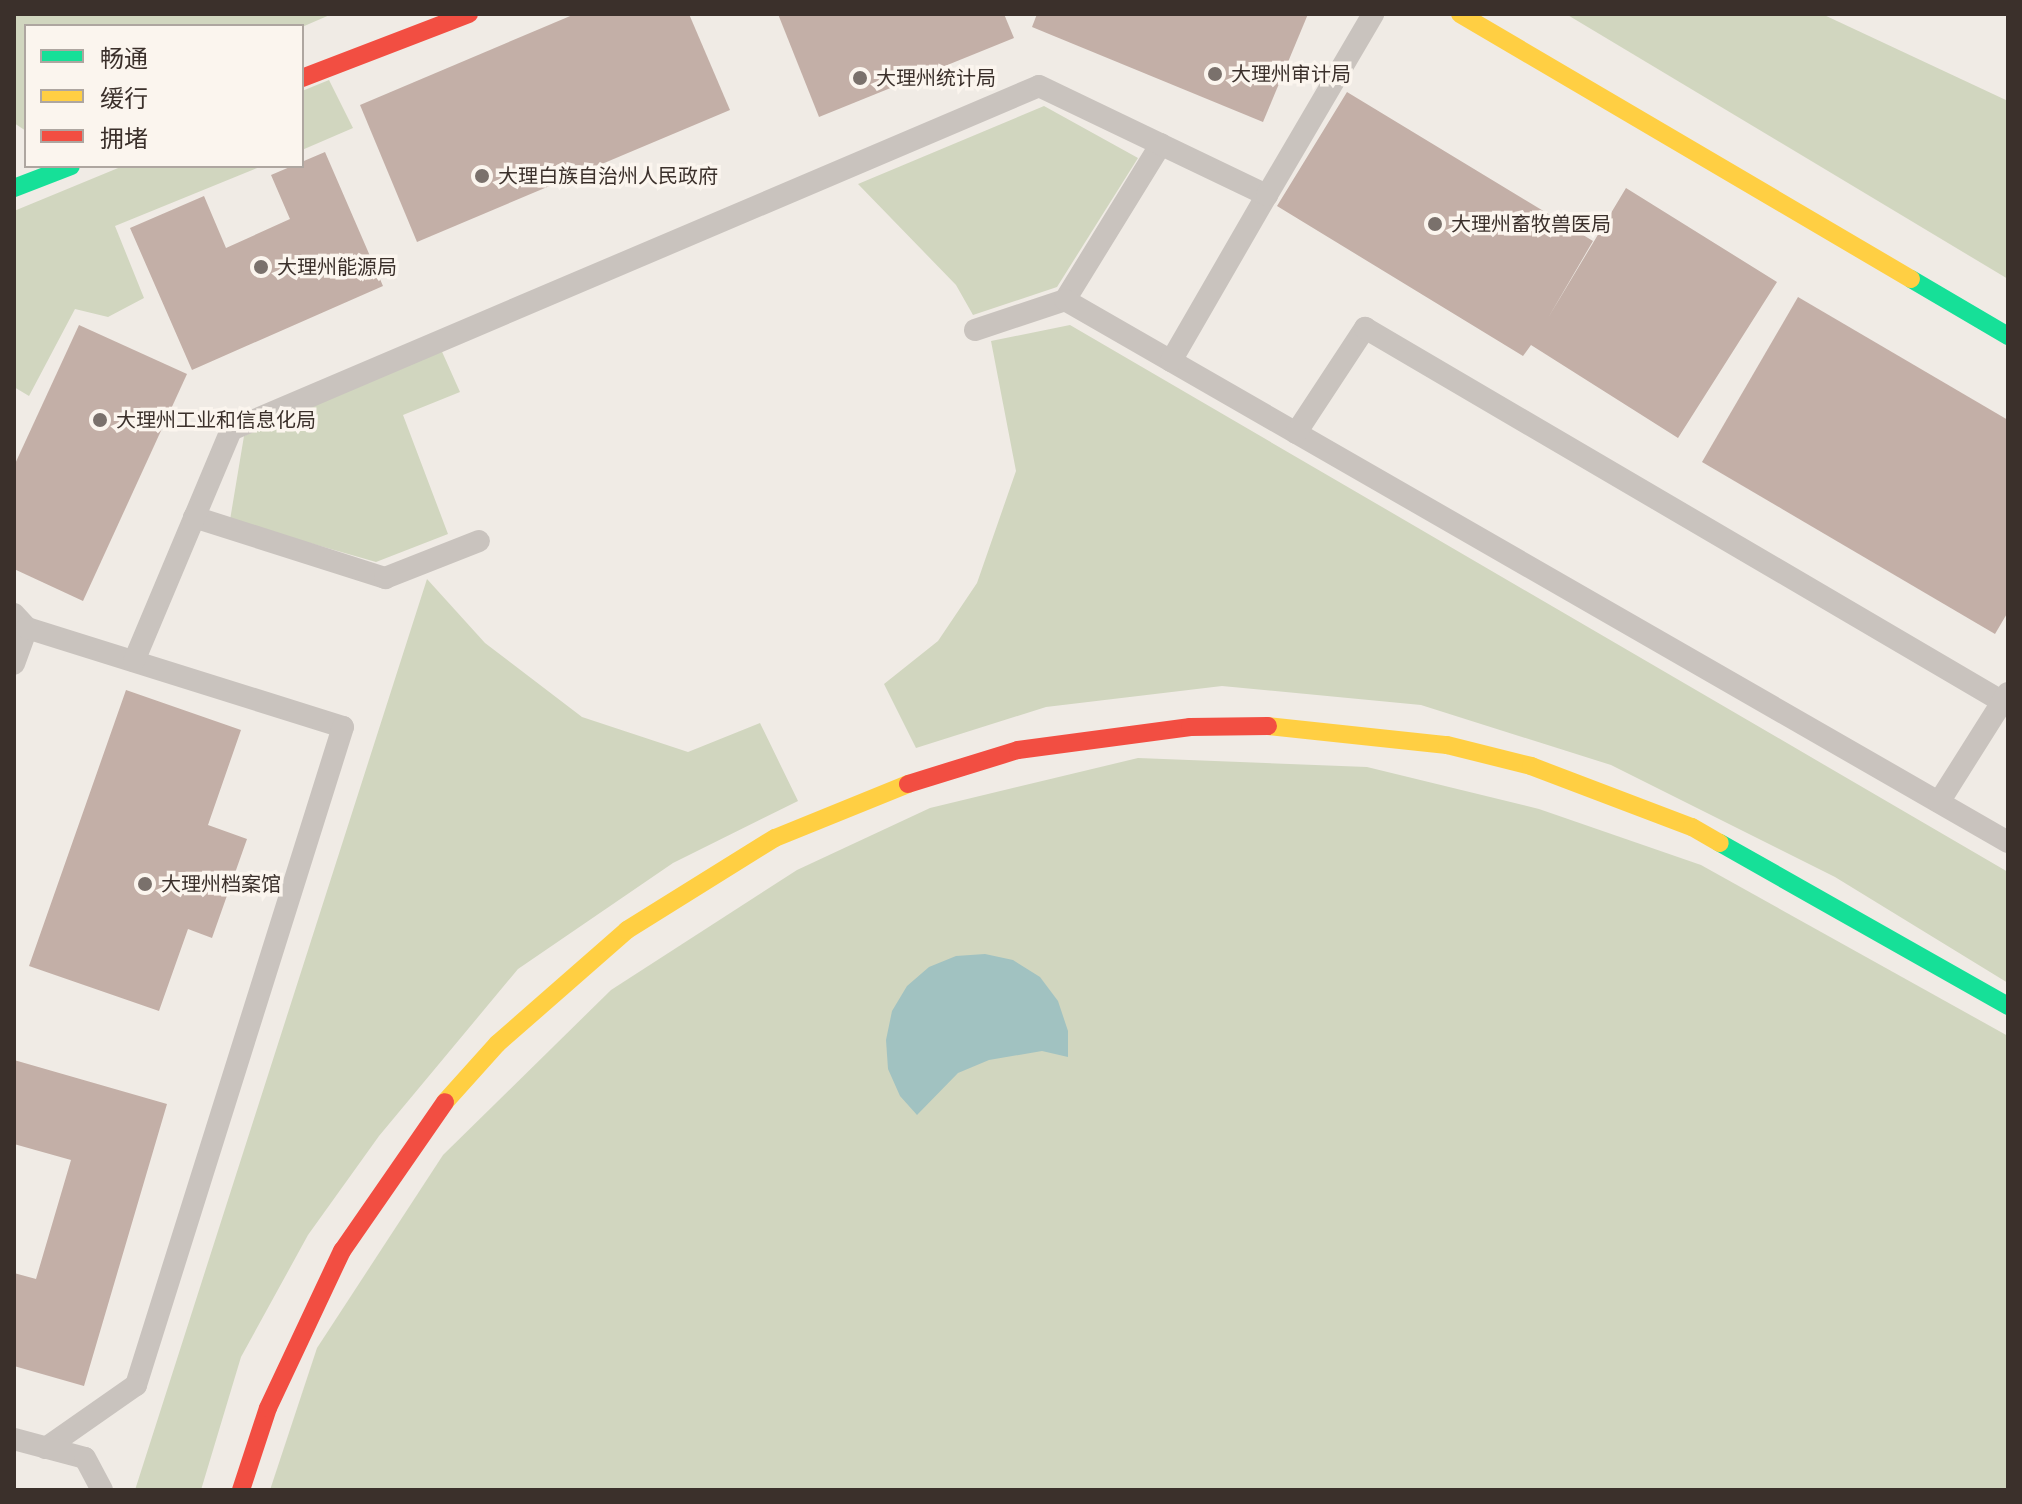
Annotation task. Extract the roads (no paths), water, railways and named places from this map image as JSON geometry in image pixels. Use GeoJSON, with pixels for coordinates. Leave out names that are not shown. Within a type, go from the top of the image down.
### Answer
{"type":"FeatureCollection","features":[{"type":"Feature","properties":{"kind":"street"},"geometry":{"type":"LineString","coordinates":[[304,77],[469,14]]}},
{"type":"Feature","properties":{"kind":"street"},"geometry":{"type":"LineString","coordinates":[[1460,14],[2008,336]]}},
{"type":"Feature","properties":{"kind":"street"},"geometry":{"type":"LineString","coordinates":[[14,188],[66,168]]}},
{"type":"Feature","properties":{"kind":"street"},"geometry":{"type":"LineString","coordinates":[[241,1490],[291,1355],[342,1251],[440,1108],[497,1044],[605,948],[699,881],[775,838],[853,803],[977,762],[1103,735],[1190,727],[1290,727],[1447,745],[1599,788],[1692,827],[2008,1006]]}},
{"type":"Feature","properties":{"kind":"lane"},"geometry":{"type":"LineString","coordinates":[[1171,361],[1373,14]]}},
{"type":"Feature","properties":{"kind":"lane"},"geometry":{"type":"LineString","coordinates":[[134,661],[231,430],[1039,86],[1267,195]]}},
{"type":"Feature","properties":{"kind":"lane"},"geometry":{"type":"LineString","coordinates":[[975,330],[1065,300],[1161,144]]}},
{"type":"Feature","properties":{"kind":"lane"},"geometry":{"type":"LineString","coordinates":[[1065,300],[2008,842]]}},
{"type":"Feature","properties":{"kind":"lane"},"geometry":{"type":"LineString","coordinates":[[1296,433],[1365,328],[2005,698],[1939,802]]}},
{"type":"Feature","properties":{"kind":"lane"},"geometry":{"type":"LineString","coordinates":[[194,517],[385,578],[479,541]]}},
{"type":"Feature","properties":{"kind":"lane"},"geometry":{"type":"LineString","coordinates":[[14,664],[20,621],[134,661],[343,727],[136,1385],[46,1448]]}},
{"type":"Feature","properties":{"kind":"lane"},"geometry":{"type":"LineString","coordinates":[[14,1439],[85,1458],[102,1490]]}},
{"type":"Feature","properties":{"kind":"water"},"geometry":{"type":"Polygon","coordinates":[[[985,954],[1013,960],[1040,977],[1058,1001],[1068,1031],[1068,1057],[1042,1051],[989,1060],[958,1073],[917,1115],[900,1096],[888,1069],[886,1040],[892,1011],[907,986],[929,967],[956,956],[985,954]]]}},
{"type":"Feature","properties":{"kind":"place","name":"大理州审计局"},"geometry":{"type":"Point","coordinates":[1215,74]}},
{"type":"Feature","properties":{"kind":"place","name":"大理州统计局"},"geometry":{"type":"Point","coordinates":[860,78]}},
{"type":"Feature","properties":{"kind":"place","name":"大理白族自治州人民政府"},"geometry":{"type":"Point","coordinates":[482,176]}},
{"type":"Feature","properties":{"kind":"place","name":"大理州畜牧兽医局"},"geometry":{"type":"Point","coordinates":[1435,224]}},
{"type":"Feature","properties":{"kind":"place","name":"大理州能源局"},"geometry":{"type":"Point","coordinates":[261,267]}},
{"type":"Feature","properties":{"kind":"place","name":"大理州工业和信息化局"},"geometry":{"type":"Point","coordinates":[100,420]}},
{"type":"Feature","properties":{"kind":"place","name":"大理州档案馆"},"geometry":{"type":"Point","coordinates":[145,884]}}]}
